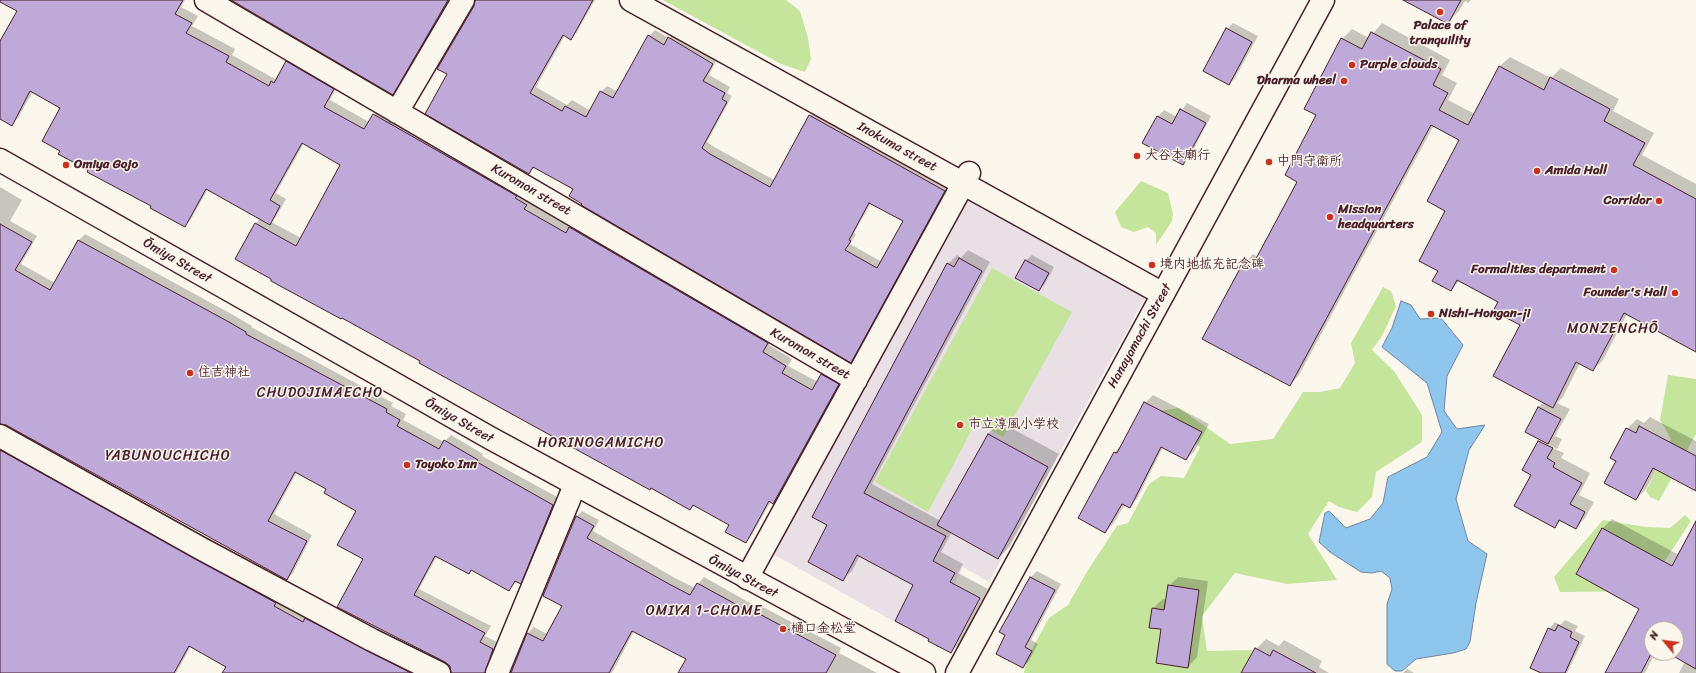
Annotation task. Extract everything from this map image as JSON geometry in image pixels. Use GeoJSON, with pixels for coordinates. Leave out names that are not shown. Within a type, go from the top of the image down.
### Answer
{"type":"FeatureCollection","features":[{"type":"Feature","properties":{"kind":"street","name":"Kuromon street"},"geometry":{"type":"LineString","coordinates":[[206,0],[856,380]]}},
{"type":"Feature","properties":{"kind":"street"},"geometry":{"type":"LineString","coordinates":[[397,112],[463,0]]}},
{"type":"Feature","properties":{"kind":"street","name":"Inokuma street"},"geometry":{"type":"LineString","coordinates":[[631,0],[966,179],[1163,294]]}},
{"type":"Feature","properties":{"kind":"street","name":"Hanayamachi Street"},"geometry":{"type":"LineString","coordinates":[[957,673],[1323,0]]}},
{"type":"Feature","properties":{"kind":"street","name":"Ōmiya Street"},"geometry":{"type":"LineString","coordinates":[[0,160],[241,298],[575,485],[924,673]]}},
{"type":"Feature","properties":{"kind":"street"},"geometry":{"type":"LineString","coordinates":[[746,578],[966,179]]}},
{"type":"Feature","properties":{"kind":"street"},"geometry":{"type":"LineString","coordinates":[[0,436],[200,548],[372,640],[440,673]]}},
{"type":"Feature","properties":{"kind":"street"},"geometry":{"type":"LineString","coordinates":[[497,673],[575,485]]}},
{"type":"Feature","properties":{"kind":"shaded area","name":"市立淳風小学校"},"geometry":{"type":"Polygon","coordinates":[[[970,197],[1146,296],[989,582],[963,567],[927,640],[773,554],[970,197]]]}},
{"type":"Feature","properties":{"kind":"green space"},"geometry":{"type":"Polygon","coordinates":[[[663,0],[786,0],[800,11],[808,38],[811,59],[805,72],[781,64],[663,0]]]}},
{"type":"Feature","properties":{"kind":"green space"},"geometry":{"type":"Polygon","coordinates":[[[1141,181],[1168,193],[1173,214],[1172,221],[1156,245],[1156,233],[1148,227],[1134,232],[1121,227],[1115,212],[1141,181]]]}},
{"type":"Feature","properties":{"kind":"green space"},"geometry":{"type":"Polygon","coordinates":[[[992,268],[1072,312],[1003,437],[976,422],[928,512],[875,482],[992,268]]]}},
{"type":"Feature","properties":{"kind":"green space"},"geometry":{"type":"Polygon","coordinates":[[[1383,287],[1391,291],[1396,306],[1382,336],[1372,350],[1394,371],[1422,415],[1422,442],[1376,472],[1372,497],[1357,512],[1339,507],[1329,501],[1308,534],[1337,580],[1287,584],[1235,573],[1202,616],[1207,651],[1252,650],[1249,673],[1024,673],[1027,658],[1049,618],[1068,605],[1088,570],[1117,526],[1128,523],[1149,484],[1161,476],[1184,478],[1200,447],[1153,412],[1179,408],[1230,444],[1273,439],[1303,392],[1320,392],[1340,388],[1355,363],[1351,343],[1383,287]]]}},
{"type":"Feature","properties":{"kind":"green space"},"geometry":{"type":"Polygon","coordinates":[[[1668,375],[1696,379],[1696,434],[1659,501],[1650,497],[1646,491],[1671,439],[1660,420],[1668,375]]]}},
{"type":"Feature","properties":{"kind":"green space"},"geometry":{"type":"Polygon","coordinates":[[[1685,515],[1691,521],[1645,591],[1560,592],[1554,577],[1603,520],[1646,527],[1670,528],[1685,515]]]}},
{"type":"Feature","properties":{"kind":"water"},"geometry":{"type":"Polygon","coordinates":[[[1401,301],[1411,305],[1420,319],[1441,318],[1463,345],[1447,376],[1444,411],[1457,429],[1485,425],[1469,450],[1456,499],[1468,541],[1487,554],[1476,603],[1470,642],[1466,649],[1453,653],[1416,659],[1402,671],[1395,671],[1387,664],[1387,604],[1392,589],[1390,578],[1381,571],[1372,573],[1361,572],[1330,552],[1319,542],[1325,513],[1329,511],[1346,528],[1370,519],[1383,503],[1388,477],[1427,457],[1442,432],[1427,383],[1382,347],[1392,328],[1401,301]]]}},
{"type":"Feature","properties":{"kind":"building"},"geometry":{"type":"Polygon","coordinates":[[[0,0],[183,0],[175,14],[192,23],[186,33],[229,56],[226,62],[269,86],[271,81],[274,83],[286,61],[334,89],[324,107],[364,129],[373,114],[517,196],[515,198],[527,205],[524,209],[566,233],[569,227],[768,343],[763,352],[786,366],[782,373],[812,390],[821,374],[839,384],[773,504],[769,501],[746,543],[725,532],[729,525],[693,505],[690,510],[651,488],[650,490],[419,363],[420,361],[271,281],[271,279],[235,259],[255,223],[296,246],[340,165],[302,143],[270,200],[280,206],[270,225],[206,189],[185,227],[150,208],[151,206],[87,172],[88,170],[58,154],[60,151],[42,141],[60,108],[30,91],[12,126],[0,119],[0,41],[17,11],[0,2],[0,0]]]}},
{"type":"Feature","properties":{"kind":"building"},"geometry":{"type":"Polygon","coordinates":[[[231,0],[448,0],[393,95],[231,0]]]}},
{"type":"Feature","properties":{"kind":"building"},"geometry":{"type":"Polygon","coordinates":[[[475,0],[593,0],[571,40],[563,35],[530,93],[562,111],[565,106],[586,117],[600,91],[613,98],[648,35],[664,45],[668,37],[713,64],[703,81],[725,93],[722,99],[727,102],[702,148],[710,154],[770,187],[809,115],[945,191],[851,363],[581,205],[582,204],[569,196],[573,189],[533,167],[529,174],[425,114],[447,74],[437,69],[474,6],[475,0]],[[869,203],[849,240],[851,241],[845,250],[877,268],[903,221],[869,203]]]}},
{"type":"Feature","properties":{"kind":"building","name":"Palace of tranquility"},"geometry":{"type":"Polygon","coordinates":[[[1403,0],[1461,0],[1448,24],[1403,0]]]}},
{"type":"Feature","properties":{"kind":"building"},"geometry":{"type":"Polygon","coordinates":[[[1226,28],[1252,42],[1229,85],[1203,71],[1226,28]]]}},
{"type":"Feature","properties":{"kind":"building"},"geometry":{"type":"Polygon","coordinates":[[[1371,32],[1441,69],[1433,85],[1448,93],[1439,110],[1468,125],[1499,66],[1544,90],[1550,77],[1610,109],[1604,121],[1645,143],[1633,165],[1696,199],[1696,352],[1624,313],[1593,371],[1576,362],[1553,408],[1493,376],[1520,325],[1493,311],[1498,302],[1457,280],[1451,291],[1432,281],[1438,271],[1419,261],[1445,211],[1427,201],[1459,140],[1431,125],[1290,386],[1202,339],[1243,263],[1251,268],[1297,182],[1285,175],[1316,115],[1304,109],[1341,38],[1362,49],[1371,32]]]}},
{"type":"Feature","properties":{"kind":"building"},"geometry":{"type":"Polygon","coordinates":[[[1180,109],[1206,123],[1183,165],[1142,143],[1157,116],[1172,124],[1180,109]]]}},
{"type":"Feature","properties":{"kind":"building"},"geometry":{"type":"Polygon","coordinates":[[[0,224],[32,242],[15,270],[50,290],[78,240],[229,322],[246,332],[246,334],[387,409],[386,412],[400,420],[397,426],[439,449],[444,440],[478,460],[477,462],[553,505],[521,584],[515,581],[509,591],[471,570],[469,574],[435,556],[414,595],[485,633],[480,642],[493,649],[485,673],[451,673],[450,666],[445,662],[337,607],[363,559],[337,545],[356,511],[324,493],[326,489],[295,472],[268,521],[307,541],[287,580],[6,425],[0,424],[0,224]]]}},
{"type":"Feature","properties":{"kind":"building"},"geometry":{"type":"Polygon","coordinates":[[[959,258],[982,271],[864,493],[946,536],[933,561],[955,573],[950,582],[980,598],[951,653],[928,641],[929,639],[895,621],[913,585],[857,555],[843,581],[808,562],[827,525],[812,517],[947,263],[954,267],[959,258]]]}},
{"type":"Feature","properties":{"kind":"building"},"geometry":{"type":"Polygon","coordinates":[[[1025,260],[1049,273],[1039,291],[1015,278],[1025,260]]]}},
{"type":"Feature","properties":{"kind":"building"},"geometry":{"type":"Polygon","coordinates":[[[1144,402],[1202,432],[1186,460],[1161,447],[1130,508],[1122,504],[1105,533],[1078,518],[1114,452],[1117,453],[1144,402]]]}},
{"type":"Feature","properties":{"kind":"building"},"geometry":{"type":"Polygon","coordinates":[[[1538,407],[1561,419],[1548,444],[1525,432],[1538,407]]]}},
{"type":"Feature","properties":{"kind":"building"},"geometry":{"type":"Polygon","coordinates":[[[1639,426],[1696,456],[1696,491],[1653,468],[1636,500],[1604,483],[1616,461],[1610,458],[1626,428],[1636,433],[1639,426]]]}},
{"type":"Feature","properties":{"kind":"building"},"geometry":{"type":"Polygon","coordinates":[[[988,434],[1048,467],[998,559],[937,525],[988,434]]]}},
{"type":"Feature","properties":{"kind":"building"},"geometry":{"type":"Polygon","coordinates":[[[1538,441],[1553,448],[1547,458],[1555,463],[1553,467],[1582,483],[1570,504],[1585,512],[1576,529],[1559,520],[1555,528],[1514,506],[1531,475],[1522,470],[1538,441]]]}},
{"type":"Feature","properties":{"kind":"building"},"geometry":{"type":"Polygon","coordinates":[[[0,450],[276,603],[274,606],[303,622],[305,618],[411,673],[222,673],[226,667],[189,646],[174,673],[0,673],[0,450]]]}},
{"type":"Feature","properties":{"kind":"building"},"geometry":{"type":"Polygon","coordinates":[[[576,516],[594,526],[587,538],[669,584],[690,595],[697,583],[750,612],[752,610],[836,655],[826,673],[678,673],[686,659],[632,631],[609,673],[511,673],[527,633],[543,641],[562,606],[543,596],[576,516]]]}},
{"type":"Feature","properties":{"kind":"building"},"geometry":{"type":"Polygon","coordinates":[[[1696,521],[1696,669],[1682,661],[1684,661],[1684,621],[1644,621],[1644,661],[1647,661],[1641,673],[1605,673],[1639,609],[1576,574],[1602,528],[1672,566],[1696,521]]]}},
{"type":"Feature","properties":{"kind":"building"},"geometry":{"type":"Polygon","coordinates":[[[1030,577],[1055,590],[1025,647],[1032,651],[1023,668],[996,654],[1005,635],[999,632],[1030,577]]]}},
{"type":"Feature","properties":{"kind":"building"},"geometry":{"type":"Polygon","coordinates":[[[1168,585],[1199,590],[1188,668],[1156,663],[1161,629],[1149,628],[1152,608],[1164,610],[1168,585]]]}},
{"type":"Feature","properties":{"kind":"building"},"geometry":{"type":"Polygon","coordinates":[[[1558,625],[1572,632],[1570,637],[1579,642],[1565,673],[1541,673],[1530,668],[1548,628],[1555,631],[1558,625]]]}},
{"type":"Feature","properties":{"kind":"building"},"geometry":{"type":"Polygon","coordinates":[[[1255,648],[1270,656],[1273,650],[1316,673],[1241,673],[1255,648]]]}},
{"type":"Feature","properties":{"kind":"place","name":"Palace of tranquility"},"geometry":{"type":"Point","coordinates":[1440,12]}},
{"type":"Feature","properties":{"kind":"place","name":"Purple clouds"},"geometry":{"type":"Point","coordinates":[1352,65]}},
{"type":"Feature","properties":{"kind":"place","name":"Dharma wheel"},"geometry":{"type":"Point","coordinates":[1344,81]}},
{"type":"Feature","properties":{"kind":"place","name":"大谷本廟行"},"geometry":{"type":"Point","coordinates":[1137,156]}},
{"type":"Feature","properties":{"kind":"place","name":"中門守衛所"},"geometry":{"type":"Point","coordinates":[1269,162]}},
{"type":"Feature","properties":{"kind":"place","name":"Omiya Gojo"},"geometry":{"type":"Point","coordinates":[66,165]}},
{"type":"Feature","properties":{"kind":"place","name":"Amida Hall"},"geometry":{"type":"Point","coordinates":[1537,171]}},
{"type":"Feature","properties":{"kind":"place","name":"Corridor"},"geometry":{"type":"Point","coordinates":[1659,201]}},
{"type":"Feature","properties":{"kind":"place","name":"Mission headquarters"},"geometry":{"type":"Point","coordinates":[1330,217]}},
{"type":"Feature","properties":{"kind":"place","name":"境内地拡充記念碑"},"geometry":{"type":"Point","coordinates":[1152,265]}},
{"type":"Feature","properties":{"kind":"place","name":"Formalities department"},"geometry":{"type":"Point","coordinates":[1614,270]}},
{"type":"Feature","properties":{"kind":"place","name":"Founder's Hall"},"geometry":{"type":"Point","coordinates":[1675,293]}},
{"type":"Feature","properties":{"kind":"place","name":"Nishi-Hongan-ji"},"geometry":{"type":"Point","coordinates":[1431,314]}},
{"type":"Feature","properties":{"kind":"place","name":"住吉神社"},"geometry":{"type":"Point","coordinates":[190,373]}},
{"type":"Feature","properties":{"kind":"place","name":"市立淳風小学校"},"geometry":{"type":"Point","coordinates":[960,425]}},
{"type":"Feature","properties":{"kind":"place","name":"Toyoko Inn"},"geometry":{"type":"Point","coordinates":[407,465]}},
{"type":"Feature","properties":{"kind":"place","name":"樋口金松堂"},"geometry":{"type":"Point","coordinates":[783,629]}},
{"type":"Feature","properties":{"kind":"district","name":"MONZENCHŌ"},"geometry":{"type":"Point","coordinates":[1613,329]}},
{"type":"Feature","properties":{"kind":"district","name":"CHUDOJIMAECHO"},"geometry":{"type":"Point","coordinates":[320,393]}},
{"type":"Feature","properties":{"kind":"district","name":"HORINOGAMICHO"},"geometry":{"type":"Point","coordinates":[601,443]}},
{"type":"Feature","properties":{"kind":"district","name":"YABUNOUCHICHO"},"geometry":{"type":"Point","coordinates":[168,456]}},
{"type":"Feature","properties":{"kind":"district","name":"OMIYA 1-CHOME"},"geometry":{"type":"Point","coordinates":[704,611]}}]}
